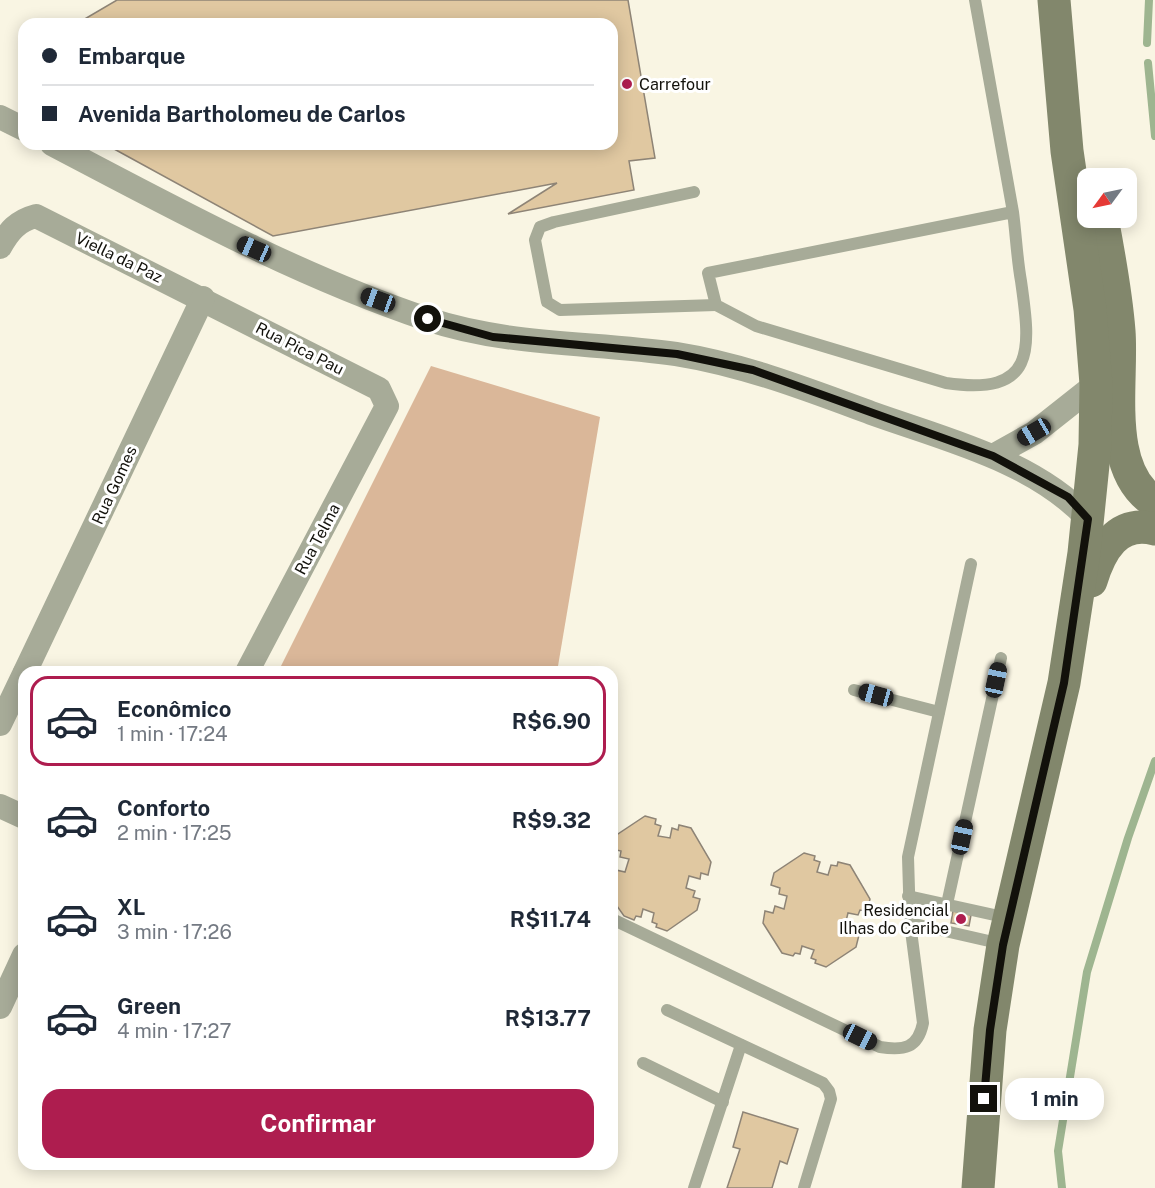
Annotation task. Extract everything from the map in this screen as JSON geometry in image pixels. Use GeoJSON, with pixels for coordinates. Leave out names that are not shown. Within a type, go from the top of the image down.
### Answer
{"type":"FeatureCollection","features":[{"type":"Feature","properties":{"kind":"main road"},"geometry":{"type":"LineString","coordinates":[[1054,0],[1093,168]]}},
{"type":"Feature","properties":{"kind":"main road"},"geometry":{"type":"LineString","coordinates":[[978,1188],[990,1030],[1006,931],[1047,763],[1074,629],[1095,445],[1096,384],[1090,309],[1067,151],[1054,0]]}},
{"type":"Feature","properties":{"kind":"main road"},"geometry":{"type":"LineString","coordinates":[[1104,228],[1119,331],[1122,447],[1127,471],[1136,487],[1155,502]]}},
{"type":"Feature","properties":{"kind":"main road"},"geometry":{"type":"LineString","coordinates":[[1074,629],[1099,556],[1107,543],[1130,529],[1155,529]]}},
{"type":"Feature","properties":{"kind":"street"},"geometry":{"type":"LineString","coordinates":[[0,117],[18,126]]}},
{"type":"Feature","properties":{"kind":"street"},"geometry":{"type":"LineString","coordinates":[[63,150],[235,240],[333,283],[428,319],[493,337],[677,354],[753,370],[993,456],[1068,497],[1088,519]]}},
{"type":"Feature","properties":{"kind":"street","name":"Viella da Paz"},"geometry":{"type":"LineString","coordinates":[[0,247],[7,233],[18,223],[36,216],[203,298]]}},
{"type":"Feature","properties":{"kind":"street","name":"Rua Pica Pau"},"geometry":{"type":"LineString","coordinates":[[203,298],[379,389],[387,406]]}},
{"type":"Feature","properties":{"kind":"street","name":"Rua Gomes"},"geometry":{"type":"LineString","coordinates":[[27,666],[203,298]]}},
{"type":"Feature","properties":{"kind":"street"},"geometry":{"type":"LineString","coordinates":[[993,456],[1034,432],[1096,384]]}},
{"type":"Feature","properties":{"kind":"street","name":"Rua Telma"},"geometry":{"type":"LineString","coordinates":[[250,666],[387,406]]}},
{"type":"Feature","properties":{"kind":"street","name":"Rua Gomes"},"geometry":{"type":"LineString","coordinates":[[0,724],[18,686]]}},
{"type":"Feature","properties":{"kind":"street"},"geometry":{"type":"LineString","coordinates":[[0,806],[18,815]]}},
{"type":"Feature","properties":{"kind":"street"},"geometry":{"type":"LineString","coordinates":[[0,1007],[18,968]]}},
{"type":"Feature","properties":{"kind":"lane"},"geometry":{"type":"LineString","coordinates":[[694,192],[540,227],[535,240],[547,302],[560,310],[716,305],[756,326],[946,383],[974,387],[995,383],[1011,375],[1027,354],[1026,308],[1013,212],[975,0]]}},
{"type":"Feature","properties":{"kind":"lane"},"geometry":{"type":"LineString","coordinates":[[716,305],[708,273],[1013,212]]}},
{"type":"Feature","properties":{"kind":"lane"},"geometry":{"type":"LineString","coordinates":[[618,922],[880,1047],[895,1049],[911,1046],[920,1036],[923,1023],[910,923],[908,857],[971,564]]}},
{"type":"Feature","properties":{"kind":"lane"},"geometry":{"type":"LineString","coordinates":[[947,904],[1001,658]]}},
{"type":"Feature","properties":{"kind":"lane"},"geometry":{"type":"LineString","coordinates":[[854,690],[939,712]]}},
{"type":"Feature","properties":{"kind":"lane"},"geometry":{"type":"LineString","coordinates":[[908,896],[947,904],[1006,931]]}},
{"type":"Feature","properties":{"kind":"lane"},"geometry":{"type":"LineString","coordinates":[[910,923],[1006,931]]}},
{"type":"Feature","properties":{"kind":"lane"},"geometry":{"type":"LineString","coordinates":[[667,1010],[823,1083],[829,1091],[829,1107],[804,1188]]}},
{"type":"Feature","properties":{"kind":"lane"},"geometry":{"type":"LineString","coordinates":[[694,1188],[741,1045]]}},
{"type":"Feature","properties":{"kind":"lane"},"geometry":{"type":"LineString","coordinates":[[643,1063],[723,1102]]}},
{"type":"Feature","properties":{"kind":"shaded area"},"geometry":{"type":"Polygon","coordinates":[[[431,366],[600,417],[558,666],[281,666],[431,366]]]}},
{"type":"Feature","properties":{"kind":"building","name":"Carrefour"},"geometry":{"type":"Polygon","coordinates":[[[117,0],[628,0],[655,158],[629,161],[634,190],[508,214],[557,183],[273,236],[116,150],[618,150],[618,18],[86,18],[117,0]]]}},
{"type":"Feature","properties":{"kind":"building"},"geometry":{"type":"Polygon","coordinates":[[[645,816],[656,819],[655,824],[661,826],[658,836],[670,838],[672,828],[678,830],[679,825],[691,828],[711,862],[708,875],[701,873],[700,879],[689,876],[686,888],[695,891],[693,897],[700,899],[697,910],[667,931],[656,927],[657,924],[652,922],[654,913],[643,909],[641,917],[636,916],[634,920],[624,916],[618,908],[618,870],[625,872],[629,859],[620,857],[618,834],[645,816]]]}},
{"type":"Feature","properties":{"kind":"building"},"geometry":{"type":"Polygon","coordinates":[[[804,853],[815,856],[814,860],[820,862],[817,872],[828,875],[831,865],[837,866],[838,862],[850,865],[870,899],[867,911],[860,910],[858,915],[848,913],[845,925],[853,927],[852,933],[859,935],[856,947],[826,967],[815,963],[816,960],[811,958],[814,950],[802,946],[800,954],[795,953],[793,956],[782,953],[763,923],[765,911],[773,913],[775,906],[784,909],[787,896],[779,894],[780,888],[771,885],[774,873],[804,853]]]}},
{"type":"Feature","properties":{"kind":"building","name":"Residencial Ilhas do Caribe"},"geometry":{"type":"Polygon","coordinates":[[[953,911],[971,915],[969,926],[951,923],[953,911]]]}},
{"type":"Feature","properties":{"kind":"building"},"geometry":{"type":"Polygon","coordinates":[[[743,1112],[798,1129],[787,1164],[780,1161],[772,1188],[727,1188],[740,1149],[733,1147],[743,1112]]]}},
{"type":"Feature","properties":{"kind":"waterway"},"geometry":{"type":"LineString","coordinates":[[1147,43],[1149,0]]}},
{"type":"Feature","properties":{"kind":"waterway"},"geometry":{"type":"LineString","coordinates":[[1148,63],[1155,136]]}},
{"type":"Feature","properties":{"kind":"waterway"},"geometry":{"type":"LineString","coordinates":[[1062,1188],[1058,1151],[1087,972],[1128,838],[1155,761]]}},
{"type":"Feature","properties":{"kind":"place","name":"Carrefour"},"geometry":{"type":"Point","coordinates":[627,84]}},
{"type":"Feature","properties":{"kind":"place","name":"Residencial Ilhas do Caribe"},"geometry":{"type":"Point","coordinates":[961,919]}},
{"type":"Feature","properties":{"kind":"route"},"geometry":{"type":"LineString","coordinates":[[428,319],[493,337],[677,354],[753,370],[993,456],[1068,497],[1088,519],[1074,629],[1064,683],[1003,945],[990,1030],[984,1099]]}}]}
